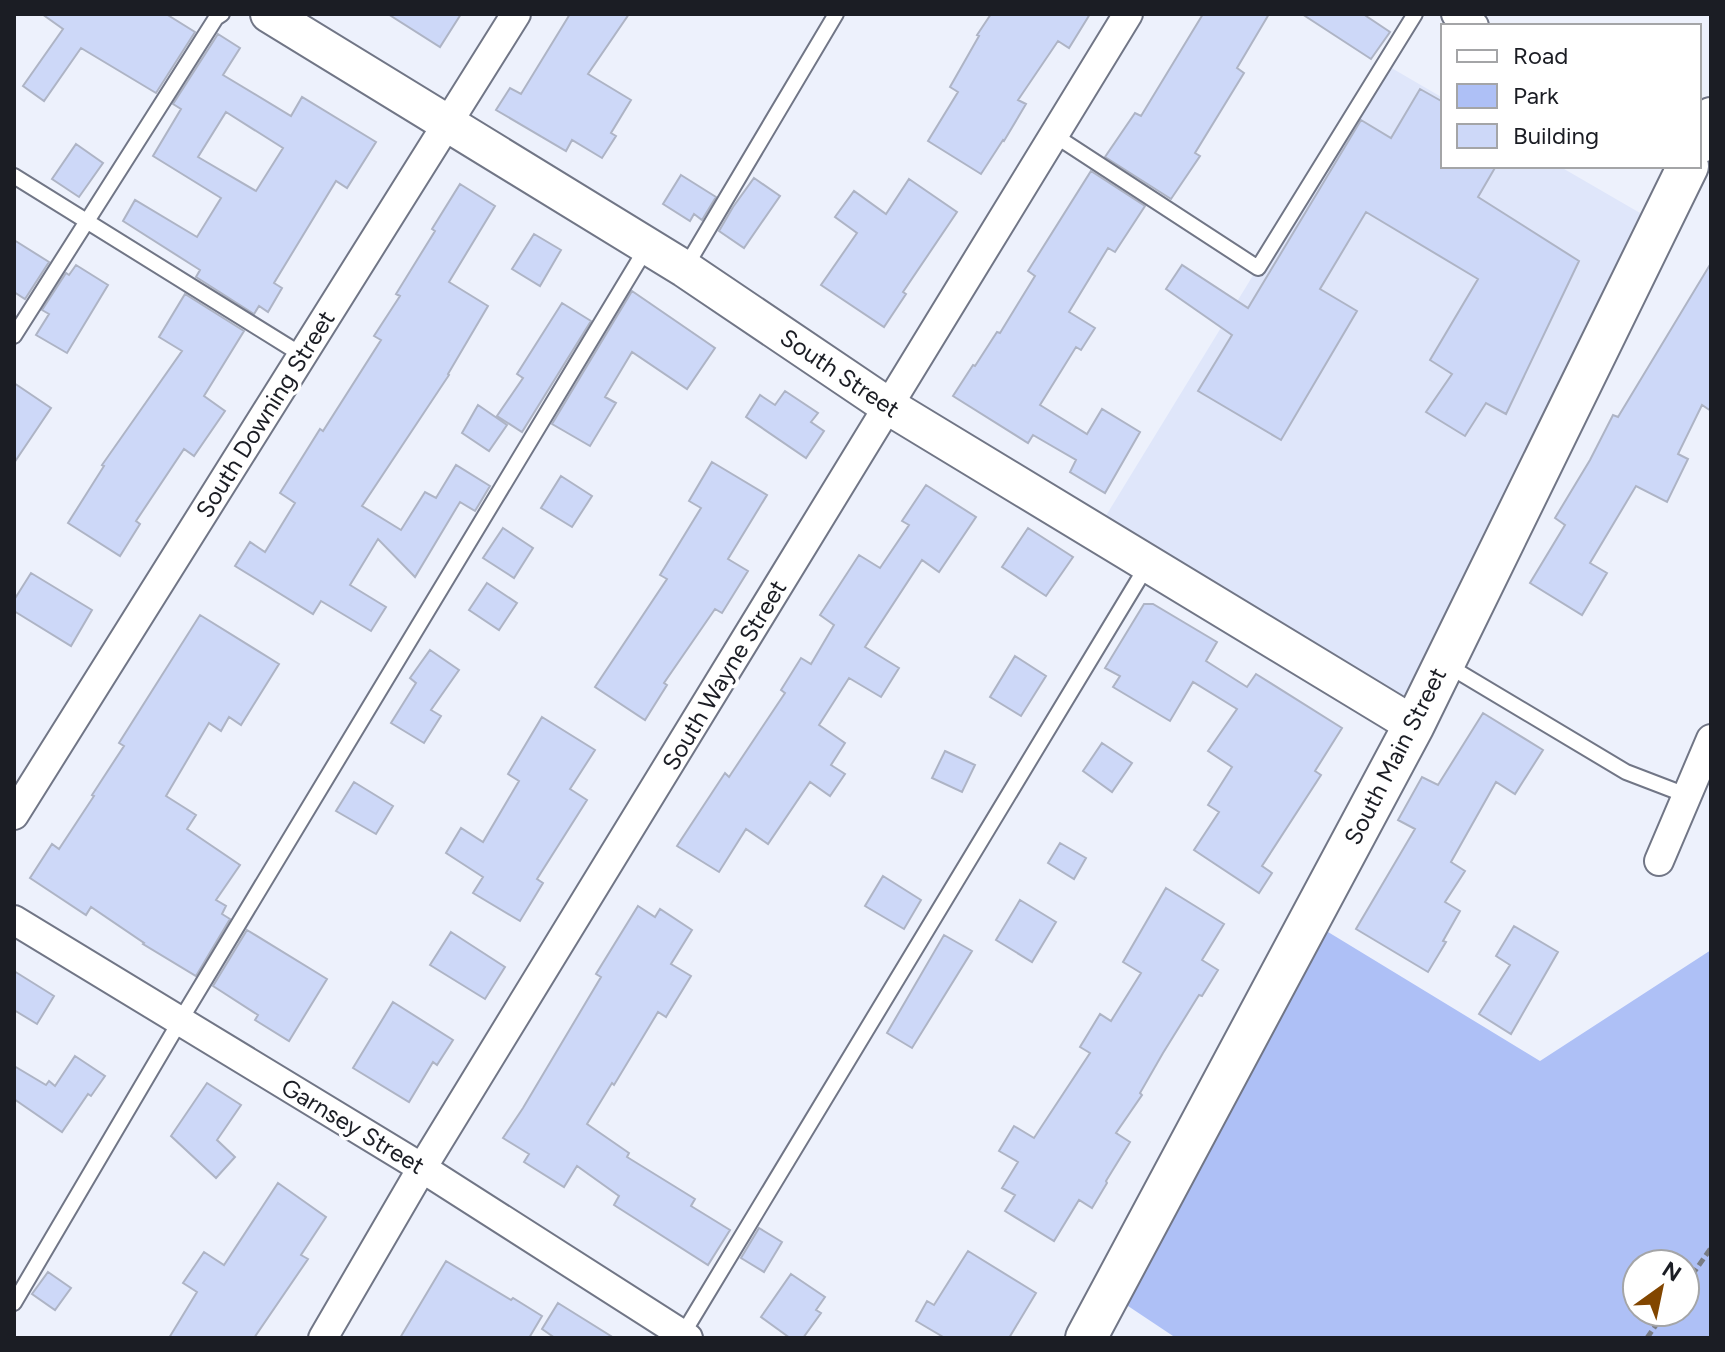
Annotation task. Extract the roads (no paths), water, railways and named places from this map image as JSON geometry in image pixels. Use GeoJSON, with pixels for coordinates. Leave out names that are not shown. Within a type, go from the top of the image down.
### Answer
{"type":"FeatureCollection","features":[{"type":"Feature","properties":{"kind":"main road"},"geometry":{"type":"LineString","coordinates":[[1701,139],[1711,118]]}},
{"type":"Feature","properties":{"kind":"main road","name":"South Main Street"},"geometry":{"type":"LineString","coordinates":[[1086,1338],[1414,725],[1686,168]]}},
{"type":"Feature","properties":{"kind":"street","name":"South Street"},"geometry":{"type":"LineString","coordinates":[[269,14],[685,269],[888,406],[1414,725]]}},
{"type":"Feature","properties":{"kind":"street","name":"South Downing Street"},"geometry":{"type":"LineString","coordinates":[[14,815],[516,14]]}},
{"type":"Feature","properties":{"kind":"street","name":"South Wayne Street"},"geometry":{"type":"LineString","coordinates":[[323,1338],[422,1168],[1128,14]]}},
{"type":"Feature","properties":{"kind":"street"},"geometry":{"type":"LineString","coordinates":[[1691,168],[1711,179]]}},
{"type":"Feature","properties":{"kind":"street"},"geometry":{"type":"LineString","coordinates":[[1659,861],[1711,739]]}},
{"type":"Feature","properties":{"kind":"street","name":"Garnsey Street"},"geometry":{"type":"LineString","coordinates":[[14,920],[422,1168],[683,1337]]}},
{"type":"Feature","properties":{"kind":"lane"},"geometry":{"type":"LineString","coordinates":[[14,336],[216,18],[222,14]]}},
{"type":"Feature","properties":{"kind":"lane"},"geometry":{"type":"LineString","coordinates":[[685,269],[836,14]]}},
{"type":"Feature","properties":{"kind":"lane"},"geometry":{"type":"LineString","coordinates":[[1054,135],[1258,268],[1415,14]]}},
{"type":"Feature","properties":{"kind":"lane"},"geometry":{"type":"LineString","coordinates":[[14,176],[302,355]]}},
{"type":"Feature","properties":{"kind":"lane"},"geometry":{"type":"LineString","coordinates":[[14,1303],[180,1021],[648,247]]}},
{"type":"Feature","properties":{"kind":"lane"},"geometry":{"type":"LineString","coordinates":[[683,1337],[1148,564]]}},
{"type":"Feature","properties":{"kind":"lane"},"geometry":{"type":"LineString","coordinates":[[1443,663],[1626,772],[1686,795]]}}]}
